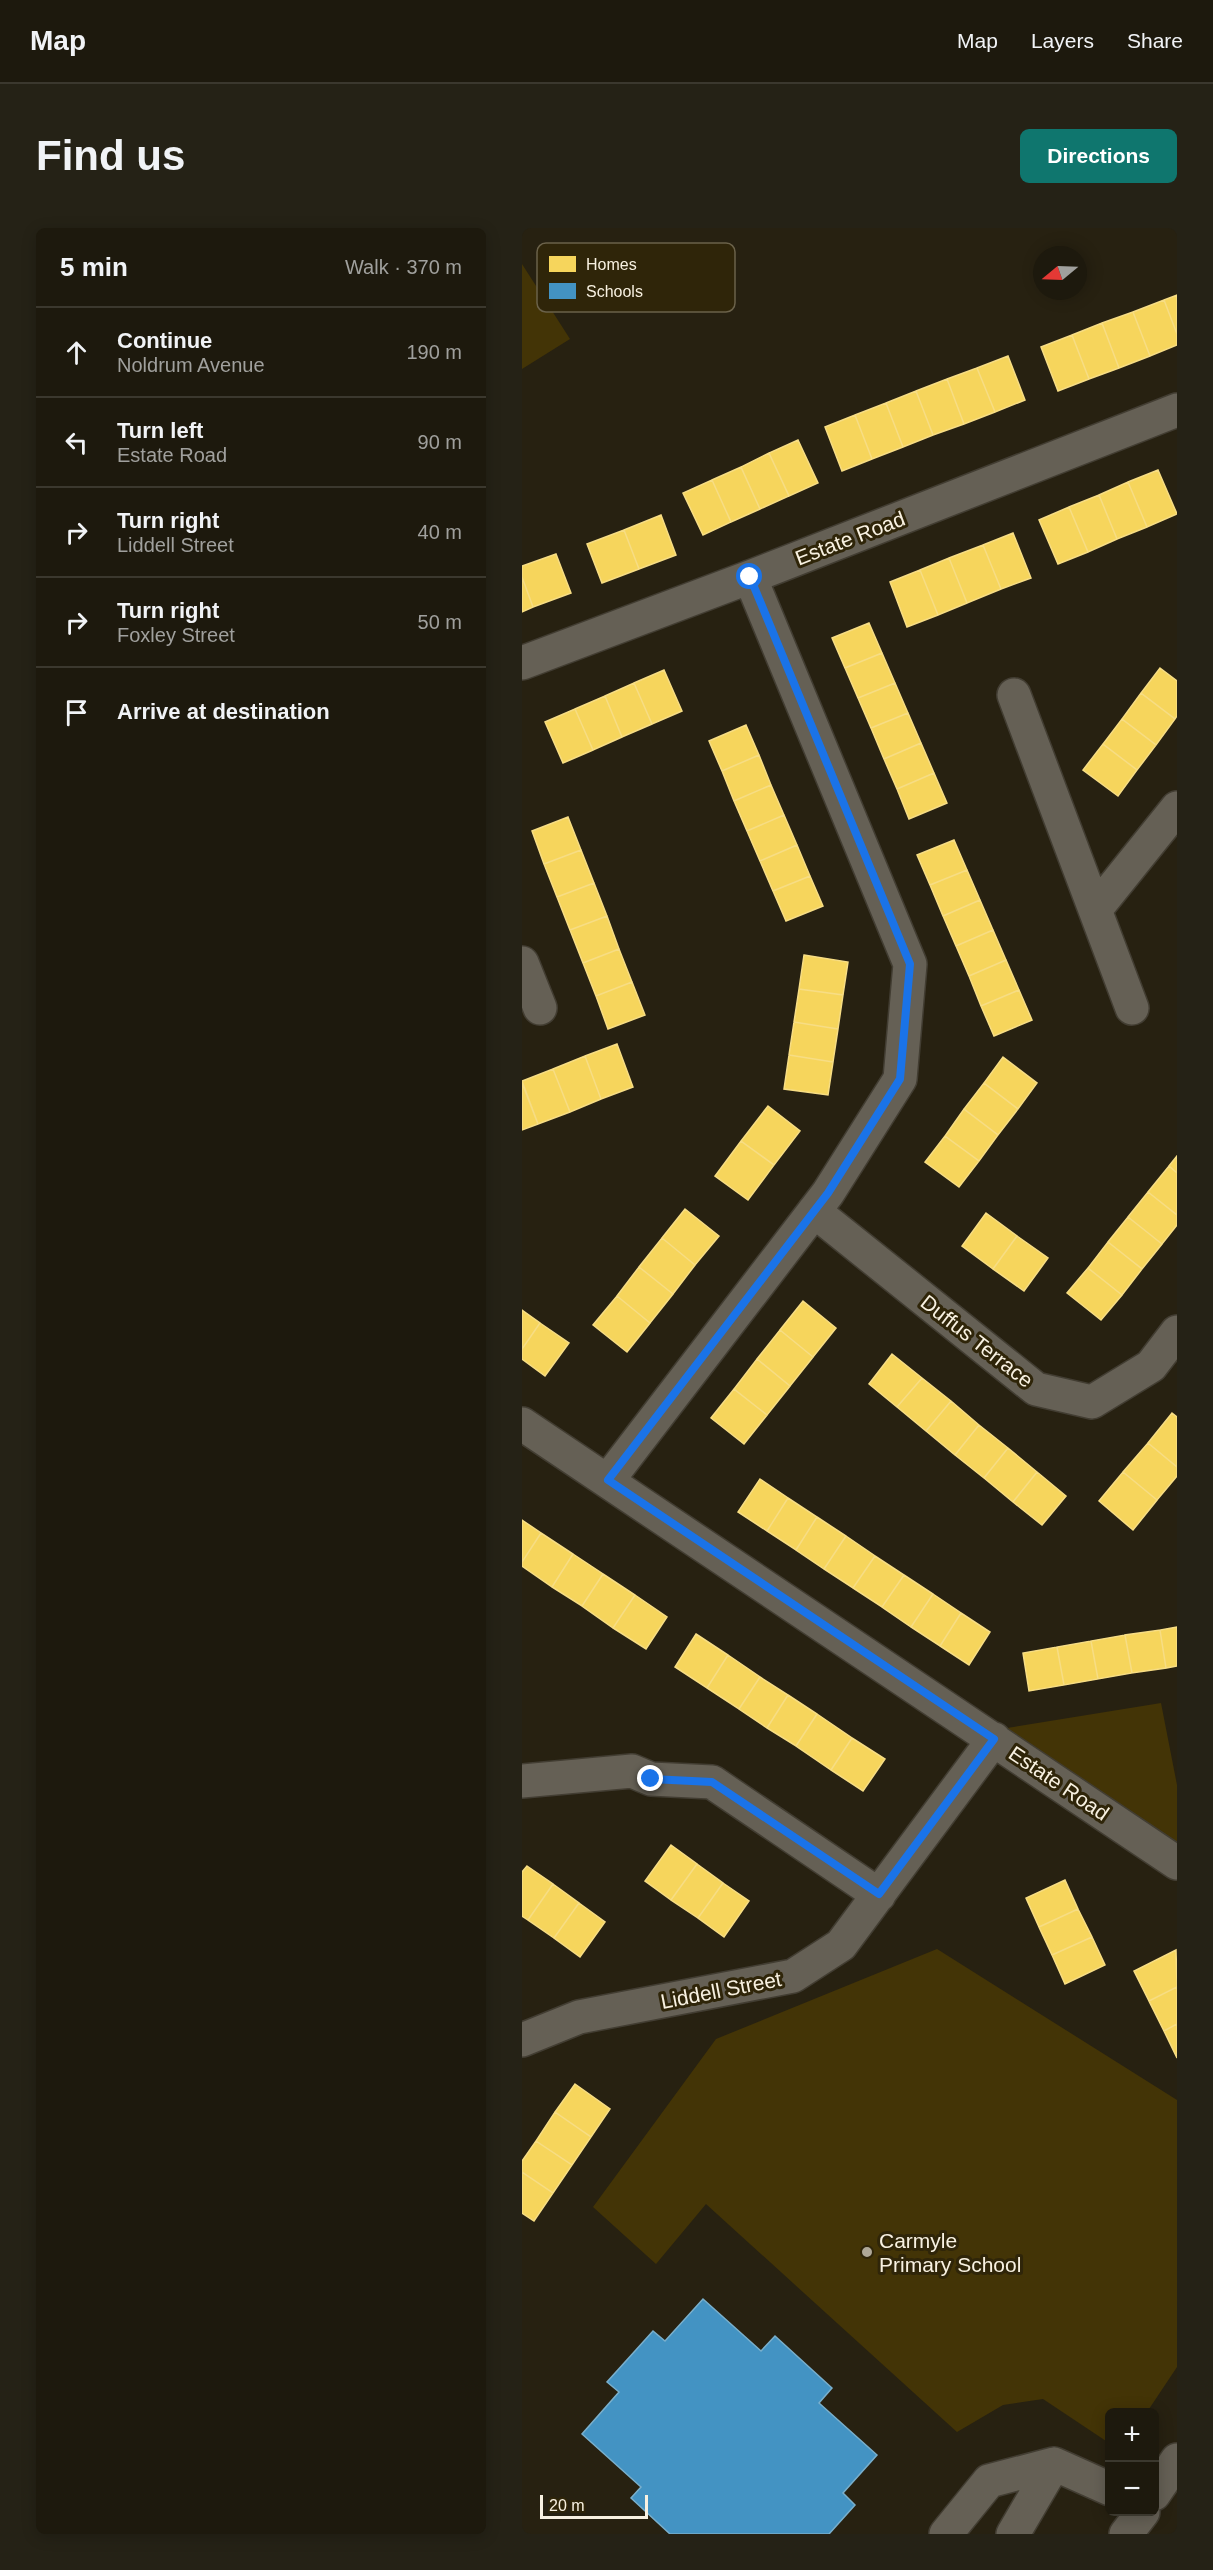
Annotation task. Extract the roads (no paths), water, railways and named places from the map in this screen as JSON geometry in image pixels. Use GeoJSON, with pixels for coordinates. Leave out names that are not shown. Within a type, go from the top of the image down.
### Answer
{"type":"FeatureCollection","features":[{"type":"Feature","properties":{"kind":"street","name":"Estate Road"},"geometry":{"type":"LineString","coordinates":[[522,663],[750,577],[1177,410]]}},
{"type":"Feature","properties":{"kind":"street"},"geometry":{"type":"LineString","coordinates":[[608,1480],[828,1193],[900,1079],[910,964],[750,577]]}},
{"type":"Feature","properties":{"kind":"street"},"geometry":{"type":"LineString","coordinates":[[1014,695],[1132,1008]]}},
{"type":"Feature","properties":{"kind":"street"},"geometry":{"type":"LineString","coordinates":[[1095,910],[1177,808]]}},
{"type":"Feature","properties":{"kind":"street"},"geometry":{"type":"LineString","coordinates":[[522,963],[540,1008]]}},
{"type":"Feature","properties":{"kind":"street","name":"Duffus Terrace"},"geometry":{"type":"LineString","coordinates":[[814,1211],[1036,1389],[1092,1402],[1151,1366],[1177,1332]]}},
{"type":"Feature","properties":{"kind":"street","name":"Estate Road"},"geometry":{"type":"LineString","coordinates":[[522,1424],[1177,1863]]}},
{"type":"Feature","properties":{"kind":"street","name":"Liddell Street"},"geometry":{"type":"LineString","coordinates":[[522,2040],[579,2017],[793,1976],[841,1945],[994,1739]]}},
{"type":"Feature","properties":{"kind":"street"},"geometry":{"type":"LineString","coordinates":[[522,1782],[632,1771],[651,1779],[712,1782],[879,1894]]}},
{"type":"Feature","properties":{"kind":"street"},"geometry":{"type":"LineString","coordinates":[[1159,2488],[1177,2460]]}},
{"type":"Feature","properties":{"kind":"street"},"geometry":{"type":"LineString","coordinates":[[1013,2534],[1054,2464]]}},
{"type":"Feature","properties":{"kind":"street"},"geometry":{"type":"LineString","coordinates":[[946,2534],[989,2481],[1054,2464],[1105,2487]]}},
{"type":"Feature","properties":{"kind":"street"},"geometry":{"type":"LineString","coordinates":[[1126,2534],[1139,2516]]}},
{"type":"Feature","properties":{"kind":"place","name":"Carmyle Primary School"},"geometry":{"type":"Point","coordinates":[867,2252]}}]}
